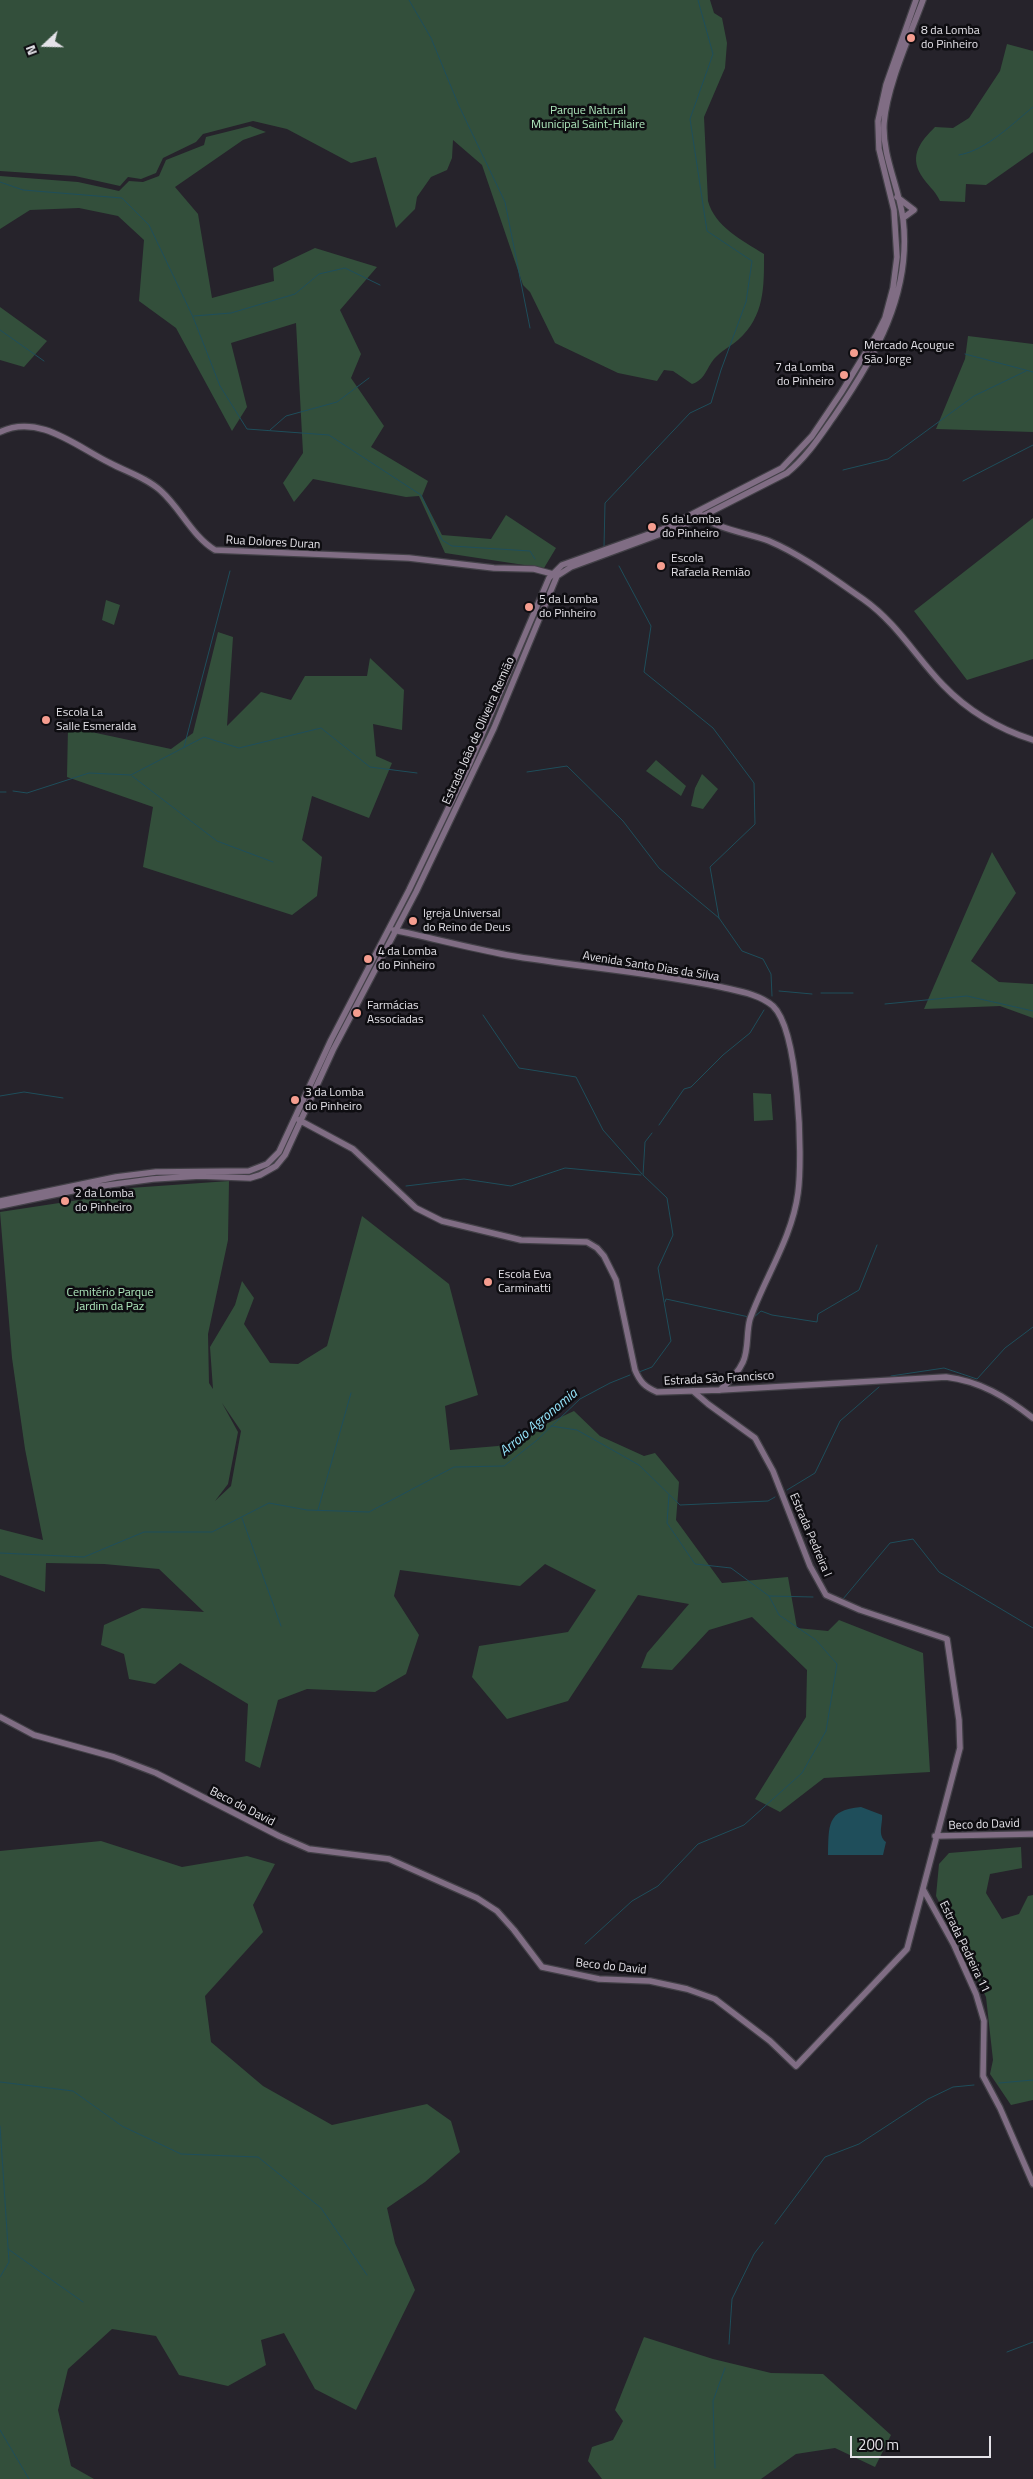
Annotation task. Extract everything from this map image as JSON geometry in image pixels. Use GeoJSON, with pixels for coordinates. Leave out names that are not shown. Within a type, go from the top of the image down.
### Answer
{"type":"FeatureCollection","features":[{"type":"Feature","properties":{"kind":"main road"},"geometry":{"type":"LineString","coordinates":[[897,256],[894,210],[879,149],[878,121],[916,0]]}},
{"type":"Feature","properties":{"kind":"main road"},"geometry":{"type":"LineString","coordinates":[[700,515],[782,468],[812,436],[864,357],[885,318],[893,288],[900,209],[886,147],[884,126],[886,107],[889,86],[923,0]]}},
{"type":"Feature","properties":{"kind":"main road"},"geometry":{"type":"LineString","coordinates":[[554,575],[562,566],[611,551],[700,515],[793,468],[818,441],[874,354],[890,320],[903,259],[903,218],[882,164]]}},
{"type":"Feature","properties":{"kind":"main road"},"geometry":{"type":"LineString","coordinates":[[897,197],[914,210],[903,218]]}},
{"type":"Feature","properties":{"kind":"main road","name":"Rua Dolores Duran"},"geometry":{"type":"LineString","coordinates":[[0,432],[15,428],[33,427],[55,433],[155,485],[178,509],[200,538],[215,550],[409,558],[494,568],[534,569],[554,575]]}},
{"type":"Feature","properties":{"kind":"main road"},"geometry":{"type":"LineString","coordinates":[[700,515],[708,522],[770,542],[864,600],[899,631],[942,684],[960,702],[986,720],[1033,740]]}},
{"type":"Feature","properties":{"kind":"main road","name":"Estrada João de Oliveira Remião"},"geometry":{"type":"LineString","coordinates":[[0,1206],[86,1188],[163,1178],[200,1176],[250,1178],[276,1166],[285,1155],[331,1040],[409,890],[470,763],[494,705],[554,575]]}},
{"type":"Feature","properties":{"kind":"main road","name":"Estrada João de Oliveira Remião"},"geometry":{"type":"LineString","coordinates":[[0,1201],[116,1177],[156,1172],[242,1172],[268,1164],[279,1152],[298,1120],[416,892],[503,708],[554,575]]}},
{"type":"Feature","properties":{"kind":"main road"},"geometry":{"type":"LineString","coordinates":[[494,705],[500,705],[503,708]]}},
{"type":"Feature","properties":{"kind":"main road"},"geometry":{"type":"LineString","coordinates":[[409,890],[416,892]]}},
{"type":"Feature","properties":{"kind":"main road","name":"Avenida Santo Dias da Silva"},"geometry":{"type":"LineString","coordinates":[[389,928],[506,955],[690,980],[743,992],[765,1000],[774,1007],[783,1019],[790,1052],[800,1123],[799,1186],[796,1215],[750,1320],[742,1364],[732,1379],[720,1390]]}},
{"type":"Feature","properties":{"kind":"main road","name":"Estrada São Francisco"},"geometry":{"type":"LineString","coordinates":[[298,1120],[353,1149],[416,1208],[442,1220],[521,1240],[587,1242],[597,1248],[604,1256],[616,1280],[633,1362],[641,1382],[657,1392],[946,1377],[982,1385],[1014,1403],[1033,1418]]}},
{"type":"Feature","properties":{"kind":"main road"},"geometry":{"type":"LineString","coordinates":[[127,1176],[128,1184]]}},
{"type":"Feature","properties":{"kind":"main road"},"geometry":{"type":"LineString","coordinates":[[116,1177],[116,1185]]}},
{"type":"Feature","properties":{"kind":"main road","name":"Estrada Pedreira I"},"geometry":{"type":"LineString","coordinates":[[694,1390],[708,1404],[755,1438],[773,1471],[810,1566],[826,1595],[860,1610],[947,1639],[956,1690],[960,1748],[948,1796],[935,1836]]}},
{"type":"Feature","properties":{"kind":"main road","name":"Beco do David"},"geometry":{"type":"LineString","coordinates":[[0,1717],[34,1735],[114,1758],[156,1773],[279,1836],[309,1849],[389,1859],[477,1898],[497,1912],[542,1967],[599,1979],[650,1981],[687,1989],[715,1999],[770,2041],[796,2066],[905,1953],[923,1889],[935,1836],[1033,1834]]}},
{"type":"Feature","properties":{"kind":"main road","name":"Estrada Pedreira 11"},"geometry":{"type":"LineString","coordinates":[[923,1889],[954,1945],[976,1994],[984,2021],[983,2076],[1000,2108],[1033,2184]]}},
{"type":"Feature","properties":{"kind":"green space","name":"Parque Natural Municipal Saint-Hilaire"},"geometry":{"type":"Polygon","coordinates":[[[0,0],[710,0],[714,13],[722,18],[727,43],[725,68],[704,117],[708,201],[723,226],[764,254],[763,289],[758,311],[747,331],[717,356],[703,377],[692,384],[673,371],[664,370],[657,381],[618,373],[555,343],[530,292],[523,285],[482,165],[453,140],[452,158],[447,170],[431,177],[417,197],[415,209],[396,228],[376,157],[351,163],[287,129],[253,121],[203,134],[196,142],[163,158],[156,173],[141,179],[128,177],[120,186],[75,176],[0,171],[0,0]]]}},
{"type":"Feature","properties":{"kind":"green space"},"geometry":{"type":"Polygon","coordinates":[[[1007,44],[1033,51],[1033,152],[986,185],[966,184],[965,202],[940,201],[923,179],[918,168],[916,155],[918,149],[935,127],[953,128],[969,118],[1000,71],[1007,44]]]}},
{"type":"Feature","properties":{"kind":"green space"},"geometry":{"type":"Polygon","coordinates":[[[250,126],[266,132],[243,140],[175,187],[198,214],[212,298],[274,281],[273,268],[315,248],[377,267],[340,310],[361,354],[351,378],[384,426],[371,447],[428,481],[422,496],[442,535],[491,539],[506,515],[556,548],[544,568],[445,553],[419,496],[406,497],[313,479],[294,502],[283,483],[303,453],[296,323],[231,343],[247,407],[232,431],[176,328],[139,301],[144,240],[118,216],[79,208],[30,210],[0,229],[0,176],[78,182],[119,191],[129,181],[143,182],[159,176],[166,160],[204,145],[206,137],[250,126]]]}},
{"type":"Feature","properties":{"kind":"green space"},"geometry":{"type":"Polygon","coordinates":[[[0,307],[47,341],[24,367],[0,360],[0,307]]]}},
{"type":"Feature","properties":{"kind":"green space"},"geometry":{"type":"Polygon","coordinates":[[[968,336],[1033,344],[1033,432],[936,429],[965,359],[968,336]]]}},
{"type":"Feature","properties":{"kind":"green space"},"geometry":{"type":"Polygon","coordinates":[[[1033,518],[1033,659],[967,680],[914,611],[1033,518]]]}},
{"type":"Feature","properties":{"kind":"green space"},"geometry":{"type":"Polygon","coordinates":[[[106,600],[120,605],[114,625],[102,620],[106,600]]]}},
{"type":"Feature","properties":{"kind":"green space"},"geometry":{"type":"Polygon","coordinates":[[[218,632],[233,637],[227,726],[261,692],[291,700],[305,676],[367,676],[370,658],[404,690],[402,730],[373,724],[376,756],[392,763],[369,818],[312,796],[302,840],[322,857],[317,896],[292,915],[143,867],[153,807],[67,777],[68,727],[171,749],[193,733],[218,632]]]}},
{"type":"Feature","properties":{"kind":"green space"},"geometry":{"type":"Polygon","coordinates":[[[656,760],[686,786],[681,796],[646,771],[656,760]]]}},
{"type":"Feature","properties":{"kind":"green space"},"geometry":{"type":"Polygon","coordinates":[[[702,774],[718,789],[703,809],[691,806],[695,788],[702,774]]]}},
{"type":"Feature","properties":{"kind":"green space"},"geometry":{"type":"Polygon","coordinates":[[[992,852],[1016,893],[971,961],[999,982],[1033,984],[1033,1018],[1000,1006],[924,1009],[992,852]]]}},
{"type":"Feature","properties":{"kind":"green space"},"geometry":{"type":"Polygon","coordinates":[[[753,1093],[771,1094],[773,1120],[754,1121],[753,1093]]]}},
{"type":"Feature","properties":{"kind":"green space","name":"Cemitério Parque Jardim da Paz"},"geometry":{"type":"Polygon","coordinates":[[[229,1181],[228,1240],[208,1334],[209,1383],[213,1389],[210,1347],[235,1305],[242,1281],[254,1298],[244,1324],[270,1363],[298,1364],[327,1346],[362,1216],[449,1284],[478,1395],[445,1406],[450,1450],[498,1446],[574,1411],[600,1436],[644,1456],[655,1453],[679,1482],[676,1520],[722,1583],[788,1577],[797,1628],[828,1631],[839,1620],[923,1653],[930,1772],[824,1778],[780,1812],[755,1799],[806,1717],[807,1670],[752,1617],[709,1630],[672,1670],[641,1668],[647,1653],[689,1604],[638,1595],[568,1701],[507,1719],[472,1677],[479,1646],[568,1632],[596,1590],[545,1564],[520,1586],[400,1570],[394,1596],[419,1635],[406,1674],[375,1692],[307,1689],[278,1700],[260,1768],[245,1761],[248,1704],[180,1663],[155,1684],[129,1679],[124,1654],[101,1645],[104,1625],[142,1608],[204,1612],[159,1569],[104,1564],[46,1563],[45,1592],[0,1575],[0,1529],[43,1540],[25,1449],[12,1358],[0,1212],[125,1193],[130,1188],[229,1181]],[[222,1403],[238,1432],[228,1484],[215,1501],[231,1486],[241,1431],[222,1403]]]}},
{"type":"Feature","properties":{"kind":"green space"},"geometry":{"type":"Polygon","coordinates":[[[101,1841],[182,1867],[247,1856],[275,1864],[253,1905],[263,1932],[205,1996],[211,2042],[263,2086],[332,2125],[427,2104],[451,2121],[460,2152],[425,2182],[387,2208],[395,2243],[415,2290],[356,2410],[315,2389],[284,2333],[261,2340],[266,2365],[228,2386],[179,2375],[156,2336],[112,2329],[68,2369],[58,2410],[71,2466],[94,2479],[0,2479],[0,1851],[101,1841]]]}},
{"type":"Feature","properties":{"kind":"green space"},"geometry":{"type":"Polygon","coordinates":[[[1021,1847],[1022,1868],[990,1874],[986,1893],[1002,1919],[1019,1914],[1028,1896],[1033,1895],[1033,2100],[1011,2105],[990,2074],[993,2060],[986,1997],[936,1896],[939,1864],[949,1853],[1021,1847]]]}},
{"type":"Feature","properties":{"kind":"green space"},"geometry":{"type":"Polygon","coordinates":[[[644,2337],[713,2359],[771,2373],[823,2374],[891,2435],[875,2467],[835,2448],[796,2454],[761,2479],[602,2479],[588,2461],[592,2447],[613,2440],[623,2421],[615,2410],[644,2337]]]}},
{"type":"Feature","properties":{"kind":"water"},"geometry":{"type":"Polygon","coordinates":[[[861,1807],[882,1815],[881,1833],[886,1842],[883,1855],[828,1855],[830,1828],[835,1816],[841,1812],[861,1807]]]}},
{"type":"Feature","properties":{"kind":"waterway"},"geometry":{"type":"LineString","coordinates":[[409,0],[431,38],[459,106],[505,202],[530,328]]}},
{"type":"Feature","properties":{"kind":"waterway"},"geometry":{"type":"LineString","coordinates":[[604,547],[605,503],[690,413],[711,403],[746,302],[752,261],[707,231],[690,119],[713,54],[698,0]]}},
{"type":"Feature","properties":{"kind":"waterway"},"geometry":{"type":"LineString","coordinates":[[959,155],[979,148],[989,142],[1033,107]]}},
{"type":"Feature","properties":{"kind":"waterway"},"geometry":{"type":"LineString","coordinates":[[0,182],[23,190],[122,198],[149,225],[193,317],[220,386],[247,429],[329,435],[421,495],[442,540],[452,546],[530,551],[535,559]]}},
{"type":"Feature","properties":{"kind":"waterway"},"geometry":{"type":"LineString","coordinates":[[194,316],[231,313],[295,294],[319,274],[345,268],[380,285]]}},
{"type":"Feature","properties":{"kind":"waterway"},"geometry":{"type":"LineString","coordinates":[[0,330],[44,361]]}},
{"type":"Feature","properties":{"kind":"waterway"},"geometry":{"type":"LineString","coordinates":[[965,354],[1033,372]]}},
{"type":"Feature","properties":{"kind":"waterway"},"geometry":{"type":"LineString","coordinates":[[843,470],[888,459],[974,396],[1026,371]]}},
{"type":"Feature","properties":{"kind":"waterway"},"geometry":{"type":"LineString","coordinates":[[270,430],[286,416],[337,402],[369,378]]}},
{"type":"Feature","properties":{"kind":"waterway"},"geometry":{"type":"LineString","coordinates":[[963,481],[1033,445]]}},
{"type":"Feature","properties":{"kind":"waterway"},"geometry":{"type":"LineString","coordinates":[[619,566],[651,626],[644,672],[713,728],[754,783],[755,824],[710,867],[719,918]]}},
{"type":"Feature","properties":{"kind":"waterway"},"geometry":{"type":"LineString","coordinates":[[184,747],[230,571]]}},
{"type":"Feature","properties":{"kind":"waterway"},"geometry":{"type":"LineString","coordinates":[[13,791],[27,793],[89,773],[131,775],[204,737],[239,748],[321,728],[370,767],[417,773]]}},
{"type":"Feature","properties":{"kind":"waterway"},"geometry":{"type":"LineString","coordinates":[[527,772],[567,766],[623,821],[659,868],[719,918],[742,951],[763,959],[771,974],[772,996]]}},
{"type":"Feature","properties":{"kind":"waterway"},"geometry":{"type":"LineString","coordinates":[[132,776],[217,841],[273,862]]}},
{"type":"Feature","properties":{"kind":"waterway"},"geometry":{"type":"LineString","coordinates":[[0,792],[6,792]]}},
{"type":"Feature","properties":{"kind":"waterway"},"geometry":{"type":"LineString","coordinates":[[779,991],[812,994]]}},
{"type":"Feature","properties":{"kind":"waterway"},"geometry":{"type":"LineString","coordinates":[[821,993],[853,993]]}},
{"type":"Feature","properties":{"kind":"waterway"},"geometry":{"type":"LineString","coordinates":[[885,1004],[967,996],[1033,1011]]}},
{"type":"Feature","properties":{"kind":"waterway","name":"Arroio Agronomia"},"geometry":{"type":"LineString","coordinates":[[659,1125],[684,1089],[691,1087],[723,1055],[750,1033],[764,1010]]}},
{"type":"Feature","properties":{"kind":"waterway"},"geometry":{"type":"LineString","coordinates":[[483,1015],[519,1068],[576,1077],[603,1130],[642,1174]]}},
{"type":"Feature","properties":{"kind":"waterway"},"geometry":{"type":"LineString","coordinates":[[0,1096],[24,1092],[63,1098]]}},
{"type":"Feature","properties":{"kind":"waterway","name":"Arroio Agronomia"},"geometry":{"type":"LineString","coordinates":[[639,1372],[652,1367],[671,1341],[658,1268],[673,1235],[667,1198],[643,1175],[645,1142],[652,1133]]}},
{"type":"Feature","properties":{"kind":"waterway"},"geometry":{"type":"LineString","coordinates":[[406,1186],[464,1179],[511,1186],[565,1168],[641,1175]]}},
{"type":"Feature","properties":{"kind":"waterway"},"geometry":{"type":"LineString","coordinates":[[753,1318],[761,1311],[772,1315],[817,1322],[818,1314],[859,1290],[877,1245]]}},
{"type":"Feature","properties":{"kind":"waterway"},"geometry":{"type":"LineString","coordinates":[[665,1302],[666,1299],[749,1317]]}},
{"type":"Feature","properties":{"kind":"waterway"},"geometry":{"type":"LineString","coordinates":[[891,1376],[944,1368],[977,1379],[1005,1348],[1033,1327]]}},
{"type":"Feature","properties":{"kind":"waterway","name":"Arroio Agronomia"},"geometry":{"type":"LineString","coordinates":[[0,1553],[84,1557],[144,1532],[212,1532],[269,1503],[307,1510],[369,1512],[454,1467],[504,1466],[536,1441],[580,1399],[630,1375]]}},
{"type":"Feature","properties":{"kind":"waterway"},"geometry":{"type":"LineString","coordinates":[[787,1490],[815,1473],[840,1421],[879,1387]]}},
{"type":"Feature","properties":{"kind":"waterway"},"geometry":{"type":"LineString","coordinates":[[318,1510],[351,1393]]}},
{"type":"Feature","properties":{"kind":"waterway"},"geometry":{"type":"LineString","coordinates":[[551,1426],[577,1430],[639,1465],[680,1505],[768,1501],[775,1497]]}},
{"type":"Feature","properties":{"kind":"waterway"},"geometry":{"type":"LineString","coordinates":[[669,1495],[667,1523],[695,1564],[731,1568],[769,1596],[813,1597]]}},
{"type":"Feature","properties":{"kind":"waterway"},"geometry":{"type":"LineString","coordinates":[[242,1518],[281,1626]]}},
{"type":"Feature","properties":{"kind":"waterway"},"geometry":{"type":"LineString","coordinates":[[843,1599],[890,1543],[913,1539],[939,1572],[1033,1628]]}},
{"type":"Feature","properties":{"kind":"waterway"},"geometry":{"type":"LineString","coordinates":[[585,1944],[632,1901],[658,1886],[698,1844],[744,1825],[802,1773],[826,1731],[837,1664],[816,1640],[779,1615],[769,1596]]}},
{"type":"Feature","properties":{"kind":"waterway"},"geometry":{"type":"LineString","coordinates":[[999,2083],[1033,2080]]}},
{"type":"Feature","properties":{"kind":"waterway"},"geometry":{"type":"LineString","coordinates":[[0,2082],[73,2091],[122,2126],[181,2154],[258,2157],[321,2208],[367,2275]]}},
{"type":"Feature","properties":{"kind":"waterway"},"geometry":{"type":"LineString","coordinates":[[775,2224],[825,2157],[859,2144],[928,2099],[953,2087],[974,2085]]}},
{"type":"Feature","properties":{"kind":"waterway"},"geometry":{"type":"LineString","coordinates":[[0,2126],[9,2262],[0,2277]]}},
{"type":"Feature","properties":{"kind":"waterway"},"geometry":{"type":"LineString","coordinates":[[729,2344],[732,2299],[754,2254],[763,2242]]}},
{"type":"Feature","properties":{"kind":"waterway"},"geometry":{"type":"LineString","coordinates":[[8,2249],[83,2302]]}},
{"type":"Feature","properties":{"kind":"waterway"},"geometry":{"type":"LineString","coordinates":[[1007,2352],[1033,2342]]}},
{"type":"Feature","properties":{"kind":"waterway"},"geometry":{"type":"LineString","coordinates":[[715,2468],[713,2401],[725,2368]]}},
{"type":"Feature","properties":{"kind":"waterway"},"geometry":{"type":"LineString","coordinates":[[0,2430],[29,2479]]}},
{"type":"Feature","properties":{"kind":"place","name":"8 da Lomba do Pinheiro"},"geometry":{"type":"Point","coordinates":[911,38]}},
{"type":"Feature","properties":{"kind":"place","name":"Mercado Açougue São Jorge"},"geometry":{"type":"Point","coordinates":[854,353]}},
{"type":"Feature","properties":{"kind":"place","name":"7 da Lomba do Pinheiro"},"geometry":{"type":"Point","coordinates":[844,375]}},
{"type":"Feature","properties":{"kind":"place","name":"6 da Lomba do Pinheiro"},"geometry":{"type":"Point","coordinates":[652,527]}},
{"type":"Feature","properties":{"kind":"place","name":"Escola Rafaela Remião"},"geometry":{"type":"Point","coordinates":[661,566]}},
{"type":"Feature","properties":{"kind":"place","name":"5 da Lomba do Pinheiro"},"geometry":{"type":"Point","coordinates":[529,607]}},
{"type":"Feature","properties":{"kind":"place","name":"Escola La Salle Esmeralda"},"geometry":{"type":"Point","coordinates":[46,720]}},
{"type":"Feature","properties":{"kind":"place","name":"Igreja Universal do Reino de Deus"},"geometry":{"type":"Point","coordinates":[413,921]}},
{"type":"Feature","properties":{"kind":"place","name":"4 da Lomba do Pinheiro"},"geometry":{"type":"Point","coordinates":[368,959]}},
{"type":"Feature","properties":{"kind":"place","name":"Farmácias Associadas"},"geometry":{"type":"Point","coordinates":[357,1013]}},
{"type":"Feature","properties":{"kind":"place","name":"3 da Lomba do Pinheiro"},"geometry":{"type":"Point","coordinates":[295,1100]}},
{"type":"Feature","properties":{"kind":"place","name":"2 da Lomba do Pinheiro"},"geometry":{"type":"Point","coordinates":[65,1201]}},
{"type":"Feature","properties":{"kind":"place","name":"Escola Eva Carminatti"},"geometry":{"type":"Point","coordinates":[488,1282]}}]}
